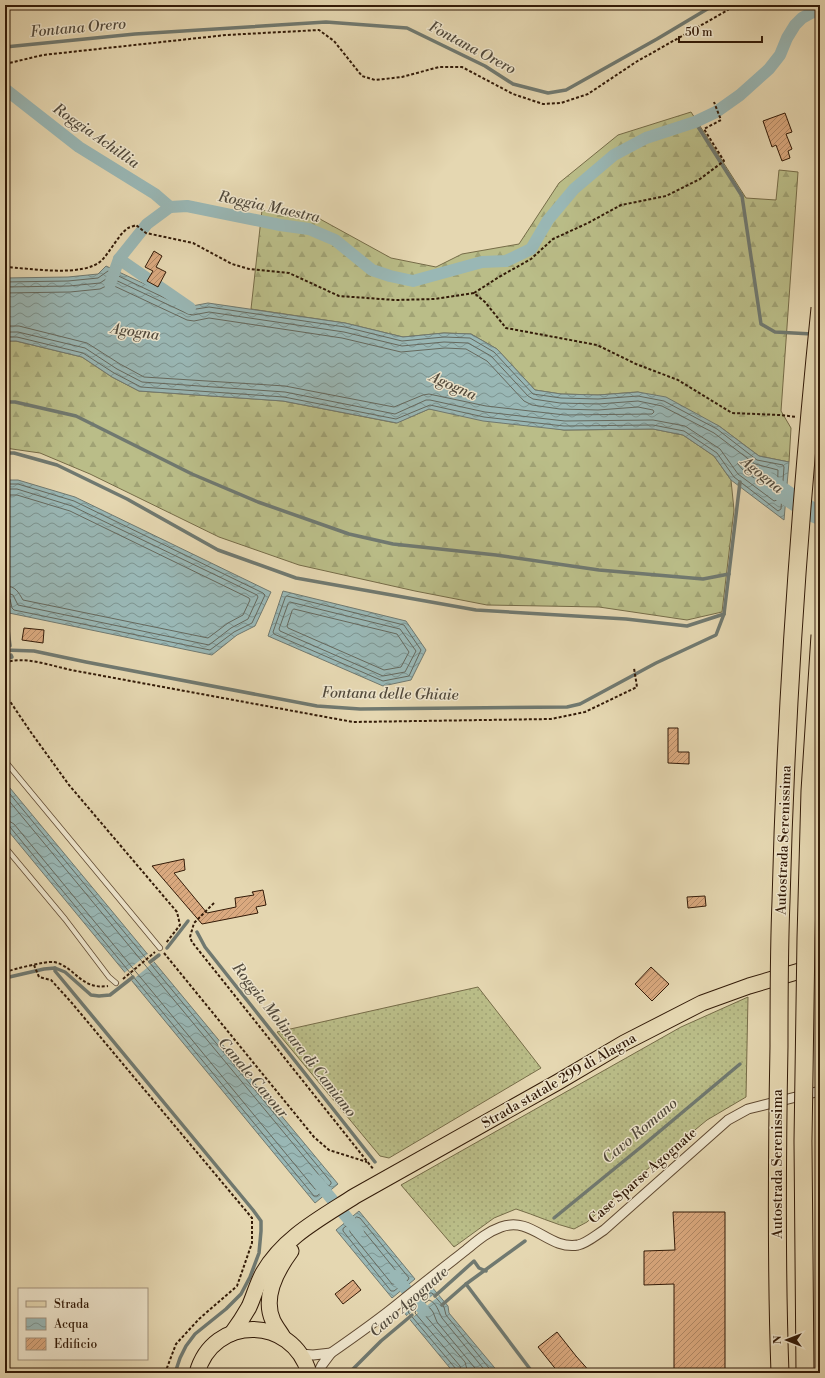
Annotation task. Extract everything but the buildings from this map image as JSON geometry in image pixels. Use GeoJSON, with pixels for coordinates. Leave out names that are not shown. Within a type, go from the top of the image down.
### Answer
{"type":"FeatureCollection","features":[{"type":"Feature","properties":{"kind":"highway","name":"Autostrada Serenissima"},"geometry":{"type":"LineString","coordinates":[[780,1373],[778,1140],[781,901],[798,566],[820,308]]}},
{"type":"Feature","properties":{"kind":"highway","name":"Autostrada Serenissima"},"geometry":{"type":"LineString","coordinates":[[805,1373],[803,1141],[806,938],[810,791],[820,635]]}},
{"type":"Feature","properties":{"kind":"main road","name":"Strada statale 299 di Alagna"},"geometry":{"type":"LineString","coordinates":[[232,1333],[249,1307],[264,1273],[276,1256],[289,1241],[324,1215],[355,1196],[558,1082],[624,1042],[702,1003],[749,986],[820,965]]}},
{"type":"Feature","properties":{"kind":"main road","name":"Strada statale 299 di Alagna"},"geometry":{"type":"LineString","coordinates":[[283,1337],[272,1320],[269,1303],[270,1295],[274,1281],[281,1266],[310,1224]]}},
{"type":"Feature","properties":{"kind":"main road"},"geometry":{"type":"LineString","coordinates":[[197,1373],[202,1358],[208,1350],[223,1337],[244,1330],[258,1329],[283,1337],[300,1354],[309,1373]]}},
{"type":"Feature","properties":{"kind":"street","name":"Case Sparse Agognate"},"geometry":{"type":"LineString","coordinates":[[318,1373],[331,1353],[397,1304],[482,1236],[501,1227],[515,1224],[524,1226],[550,1240],[564,1245],[578,1245],[604,1230],[728,1120],[748,1109],[820,1091]]}},
{"type":"Feature","properties":{"kind":"street"},"geometry":{"type":"LineString","coordinates":[[300,1354],[313,1355],[331,1353]]}},
{"type":"Feature","properties":{"kind":"lane"},"geometry":{"type":"LineString","coordinates":[[5,761],[160,948]]}},
{"type":"Feature","properties":{"kind":"lane"},"geometry":{"type":"LineString","coordinates":[[5,847],[65,919],[109,977],[118,982]]}},
{"type":"Feature","properties":{"kind":"path"},"geometry":{"type":"LineString","coordinates":[[5,64],[43,55],[226,35],[320,30],[334,41],[362,76],[375,80],[402,77],[439,67],[462,67],[513,94],[543,104],[561,103],[588,94],[636,62],[728,10],[730,5]]}},
{"type":"Feature","properties":{"kind":"path"},"geometry":{"type":"LineString","coordinates":[[5,267],[79,270],[94,266],[102,260],[128,228],[136,225],[146,233],[193,244],[232,264],[249,269],[289,273],[339,296],[411,300],[435,299],[474,292],[532,259],[553,239],[588,223],[621,205],[666,196],[700,179],[717,168],[724,162],[704,129],[721,120],[714,102]]}},
{"type":"Feature","properties":{"kind":"path"},"geometry":{"type":"LineString","coordinates":[[474,292],[485,302],[506,328],[597,345],[636,364],[678,380],[732,413],[780,415],[804,418]]}},
{"type":"Feature","properties":{"kind":"path"},"geometry":{"type":"LineString","coordinates":[[5,663],[12,660],[30,661],[70,670],[354,722],[550,719],[585,712],[637,687],[634,670]]}},
{"type":"Feature","properties":{"kind":"path"},"geometry":{"type":"LineString","coordinates":[[5,694],[30,732],[69,785],[177,912],[180,926],[170,939],[118,982],[100,987],[93,986],[80,980],[67,968],[53,962],[5,972]]}},
{"type":"Feature","properties":{"kind":"path"},"geometry":{"type":"LineString","coordinates":[[214,903],[194,923],[190,937],[192,942],[266,1033],[382,1181]]}},
{"type":"Feature","properties":{"kind":"path"},"geometry":{"type":"LineString","coordinates":[[160,948],[314,1136],[328,1150],[368,1163]]}},
{"type":"Feature","properties":{"kind":"path"},"geometry":{"type":"LineString","coordinates":[[34,966],[39,977],[51,980],[71,1002],[252,1218],[252,1243],[237,1286],[199,1319],[176,1344],[165,1373]]}},
{"type":"Feature","properties":{"kind":"path"},"geometry":{"type":"LineString","coordinates":[[31,1373],[60,1370],[88,1370],[94,1373]]}},
{"type":"Feature","properties":{"kind":"green space"},"geometry":{"type":"Polygon","coordinates":[[[691,112],[746,198],[776,200],[779,170],[798,172],[781,411],[791,428],[789,462],[759,456],[719,426],[638,392],[598,395],[561,394],[535,390],[497,349],[471,334],[444,333],[403,337],[345,323],[251,309],[262,210],[320,219],[391,258],[436,267],[462,254],[519,244],[559,183],[618,135],[691,112]]]}},
{"type":"Feature","properties":{"kind":"green space"},"geometry":{"type":"Polygon","coordinates":[[[5,341],[16,341],[82,357],[112,377],[139,391],[283,401],[396,423],[429,409],[564,430],[653,429],[683,435],[714,456],[731,480],[734,510],[722,612],[687,620],[599,607],[487,605],[415,591],[299,565],[219,537],[90,474],[40,453],[5,448],[5,341]]]}},
{"type":"Feature","properties":{"kind":"green space"},"geometry":{"type":"Polygon","coordinates":[[[478,987],[541,1068],[389,1158],[380,1156],[277,1032],[478,987]]]}},
{"type":"Feature","properties":{"kind":"green space"},"geometry":{"type":"Polygon","coordinates":[[[748,997],[746,1097],[707,1120],[587,1222],[574,1229],[516,1209],[494,1218],[454,1247],[401,1185],[681,1027],[748,997]]]}},
{"type":"Feature","properties":{"kind":"water"},"geometry":{"type":"Polygon","coordinates":[[[106,266],[192,306],[208,303],[345,323],[403,337],[444,333],[471,334],[497,349],[535,390],[561,394],[598,395],[638,392],[666,397],[719,426],[759,456],[789,462],[784,520],[731,480],[714,456],[683,435],[653,429],[564,430],[483,421],[429,409],[397,423],[283,401],[139,391],[112,377],[82,357],[16,341],[5,341],[5,278],[68,277],[98,274],[106,266]]]}},
{"type":"Feature","properties":{"kind":"water"},"geometry":{"type":"Polygon","coordinates":[[[5,480],[18,480],[75,497],[271,592],[255,626],[237,635],[212,655],[9,613],[5,588],[5,480]]]}},
{"type":"Feature","properties":{"kind":"water"},"geometry":{"type":"Polygon","coordinates":[[[283,591],[406,621],[426,650],[411,680],[383,686],[268,636],[283,591]]]}},
{"type":"Feature","properties":{"kind":"water"},"geometry":{"type":"Polygon","coordinates":[[[5,782],[338,1184],[315,1203],[5,827],[5,782]]]}},
{"type":"Feature","properties":{"kind":"water"},"geometry":{"type":"Polygon","coordinates":[[[359,1211],[415,1279],[392,1298],[336,1230],[359,1211]]]}},
{"type":"Feature","properties":{"kind":"water"},"geometry":{"type":"Polygon","coordinates":[[[431,1286],[448,1306],[449,1313],[499,1373],[454,1373],[402,1310],[431,1286]]]}},
{"type":"Feature","properties":{"kind":"pier"},"geometry":{"type":"Polygon","coordinates":[[[149,953],[155,961],[130,982],[123,974],[149,953]]]}},
{"type":"Feature","properties":{"kind":"pier"},"geometry":{"type":"Polygon","coordinates":[[[436,1293],[439,1296],[408,1321],[405,1317],[436,1293]]]}},
{"type":"Feature","properties":{"kind":"waterway","name":"Fontana Orero"},"geometry":{"type":"LineString","coordinates":[[5,47],[135,34],[326,22],[407,28],[485,66],[513,84],[548,93],[566,90],[714,5]]}},
{"type":"Feature","properties":{"kind":"waterway","name":"Roggia Maestra"},"geometry":{"type":"LineString","coordinates":[[110,284],[119,259],[147,224],[170,207],[187,206],[280,225],[309,229],[335,240],[372,270],[413,281],[482,262],[506,261],[531,249],[548,220],[574,189],[614,155],[646,138],[695,122],[716,112],[740,95],[769,69],[780,55],[787,38],[795,25],[802,18],[811,13],[820,11]]}},
{"type":"Feature","properties":{"kind":"waterway","name":"Roggia Achillia"},"geometry":{"type":"LineString","coordinates":[[5,89],[79,147],[155,194],[170,207]]}},
{"type":"Feature","properties":{"kind":"waterway"},"geometry":{"type":"LineString","coordinates":[[695,122],[742,196],[761,324],[775,332],[812,334]]}},
{"type":"Feature","properties":{"kind":"waterway"},"geometry":{"type":"LineString","coordinates":[[119,259],[190,308]]}},
{"type":"Feature","properties":{"kind":"waterway"},"geometry":{"type":"LineString","coordinates":[[5,402],[15,402],[76,416],[192,474],[258,502],[349,534],[393,544],[496,555],[599,570],[703,579],[729,574]]}},
{"type":"Feature","properties":{"kind":"waterway"},"geometry":{"type":"LineString","coordinates":[[5,453],[14,453],[57,465],[127,499],[218,550],[296,578],[476,610],[626,619],[687,626],[724,614]]}},
{"type":"Feature","properties":{"kind":"waterway","name":"Agogna"},"geometry":{"type":"LineString","coordinates":[[764,480],[810,511],[820,515]]}},
{"type":"Feature","properties":{"kind":"waterway","name":"Fontana delle Ghiaie"},"geometry":{"type":"LineString","coordinates":[[5,650],[34,651],[317,706],[360,709],[567,707],[580,704],[656,663],[716,635],[724,614],[740,482]]}},
{"type":"Feature","properties":{"kind":"waterway"},"geometry":{"type":"LineString","coordinates":[[5,604],[10,646]]}},
{"type":"Feature","properties":{"kind":"waterway"},"geometry":{"type":"LineString","coordinates":[[5,659],[12,657],[11,655]]}},
{"type":"Feature","properties":{"kind":"waterway","name":"Roggia Molinara di Camiano"},"geometry":{"type":"LineString","coordinates":[[167,948],[188,921]]}},
{"type":"Feature","properties":{"kind":"waterway","name":"Roggia Molinara di Camiano"},"geometry":{"type":"LineString","coordinates":[[197,932],[205,947],[375,1162]]}},
{"type":"Feature","properties":{"kind":"waterway","name":"Roggia Molinara di Camiano"},"geometry":{"type":"LineString","coordinates":[[150,962],[159,955]]}},
{"type":"Feature","properties":{"kind":"waterway"},"geometry":{"type":"LineString","coordinates":[[55,968],[55,971],[261,1221],[259,1253],[250,1277],[241,1294],[226,1309],[195,1334],[186,1346],[175,1373]]}},
{"type":"Feature","properties":{"kind":"waterway","name":"Roggia Molinara di Camiano"},"geometry":{"type":"LineString","coordinates":[[5,978],[55,968],[65,972],[91,995],[99,996],[110,995],[133,977]]}},
{"type":"Feature","properties":{"kind":"waterway","name":"Cavo Romano"},"geometry":{"type":"LineString","coordinates":[[554,1218],[740,1064]]}},
{"type":"Feature","properties":{"kind":"waterway","name":"Canale Cavour"},"geometry":{"type":"LineString","coordinates":[[316,1180],[358,1231]]}},
{"type":"Feature","properties":{"kind":"waterway","name":"Cavo Romano"},"geometry":{"type":"LineString","coordinates":[[442,1305],[466,1284],[525,1241]]}},
{"type":"Feature","properties":{"kind":"waterway","name":"Cavo Agognate"},"geometry":{"type":"LineString","coordinates":[[435,1296],[474,1261],[479,1268],[486,1271]]}},
{"type":"Feature","properties":{"kind":"waterway","name":"Canale Cavour"},"geometry":{"type":"LineString","coordinates":[[395,1276],[424,1311]]}},
{"type":"Feature","properties":{"kind":"waterway"},"geometry":{"type":"LineString","coordinates":[[466,1284],[533,1373]]}},
{"type":"Feature","properties":{"kind":"waterway","name":"Cavo Agognate"},"geometry":{"type":"LineString","coordinates":[[349,1373],[381,1341],[412,1315]]}}]}
